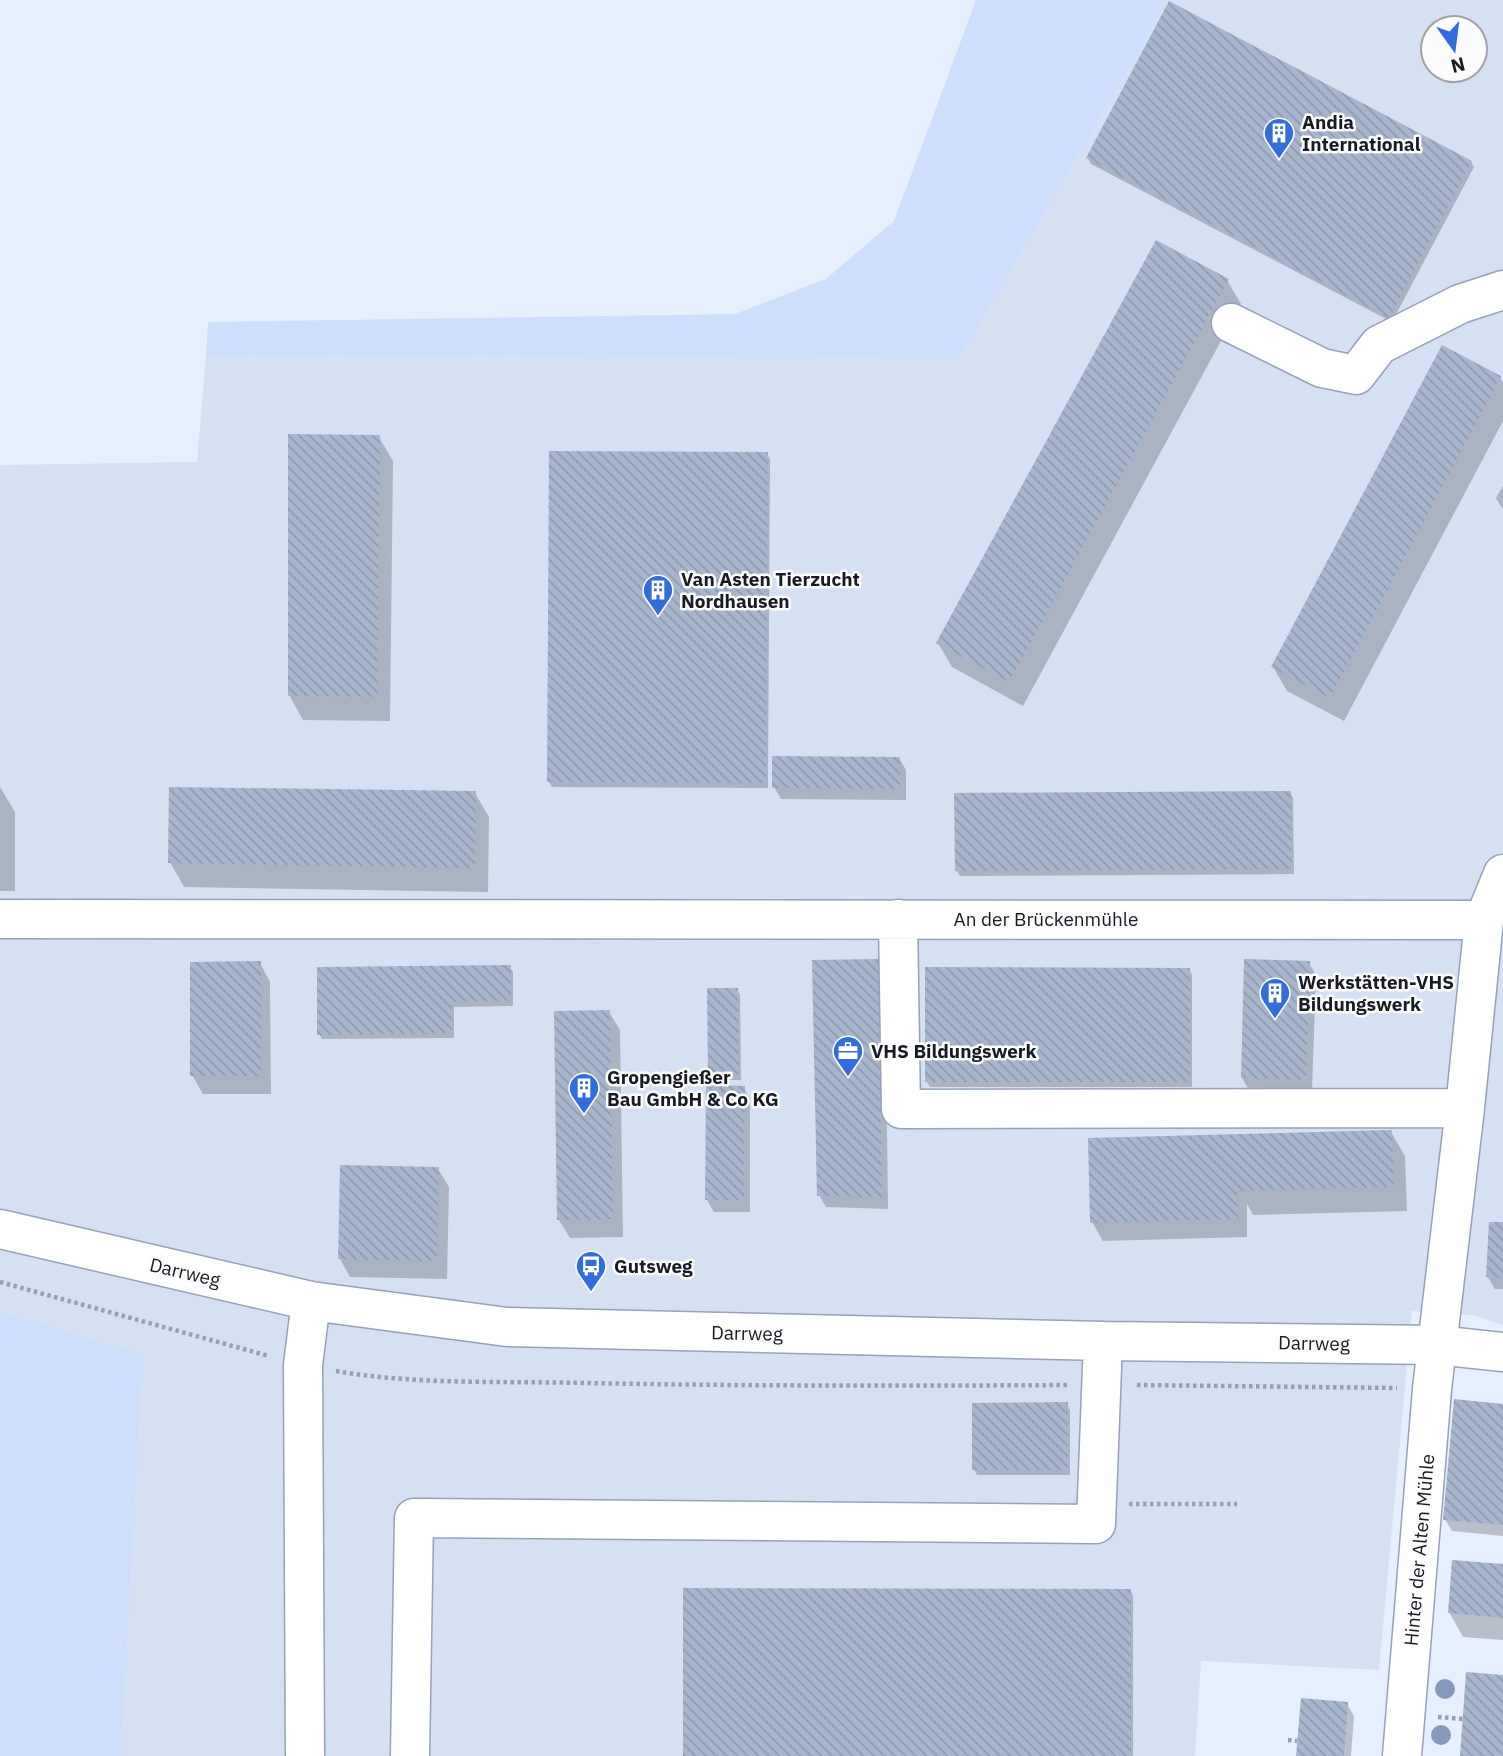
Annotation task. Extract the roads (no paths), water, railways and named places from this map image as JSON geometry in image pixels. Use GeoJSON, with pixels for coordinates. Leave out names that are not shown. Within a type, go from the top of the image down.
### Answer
{"type":"FeatureCollection","features":[{"type":"Feature","properties":{"kind":"street"},"geometry":{"type":"LineString","coordinates":[[1231,323],[1322,368],[1356,375],[1379,345],[1460,304],[1503,290]]}},
{"type":"Feature","properties":{"kind":"street"},"geometry":{"type":"LineString","coordinates":[[1437,1345],[1484,919],[1503,874]]}},
{"type":"Feature","properties":{"kind":"street","name":"An der Brückenmühle"},"geometry":{"type":"LineString","coordinates":[[0,919],[1484,919]]}},
{"type":"Feature","properties":{"kind":"street"},"geometry":{"type":"LineString","coordinates":[[898,919],[901,1110],[1465,1108]]}},
{"type":"Feature","properties":{"kind":"street","name":"Darrweg"},"geometry":{"type":"LineString","coordinates":[[0,1229],[311,1301],[507,1327],[1437,1345],[1503,1352]]}},
{"type":"Feature","properties":{"kind":"street"},"geometry":{"type":"LineString","coordinates":[[305,1756],[303,1365],[311,1301]]}},
{"type":"Feature","properties":{"kind":"street"},"geometry":{"type":"LineString","coordinates":[[410,1756],[414,1518],[1096,1524],[1103,1340]]}},
{"type":"Feature","properties":{"kind":"street","name":"Hinter der Alten Mühle"},"geometry":{"type":"LineString","coordinates":[[1402,1756],[1437,1345]]}},
{"type":"Feature","properties":{"kind":"place","name":"Andia International"},"geometry":{"type":"Point","coordinates":[1279,160]}},
{"type":"Feature","properties":{"kind":"place","name":"Van Asten Tierzucht Nordhausen"},"geometry":{"type":"Point","coordinates":[658,617]}},
{"type":"Feature","properties":{"kind":"place","name":"Werkstätten-VHS Bildungswerk"},"geometry":{"type":"Point","coordinates":[1275,1020]}},
{"type":"Feature","properties":{"kind":"place","name":"VHS Bildungswerk"},"geometry":{"type":"Point","coordinates":[848,1078]}},
{"type":"Feature","properties":{"kind":"place","name":"Gropengießer Bau GmbH & Co KG"},"geometry":{"type":"Point","coordinates":[584,1115]}},
{"type":"Feature","properties":{"kind":"place","name":"Gutsweg"},"geometry":{"type":"Point","coordinates":[591,1293]}}]}
